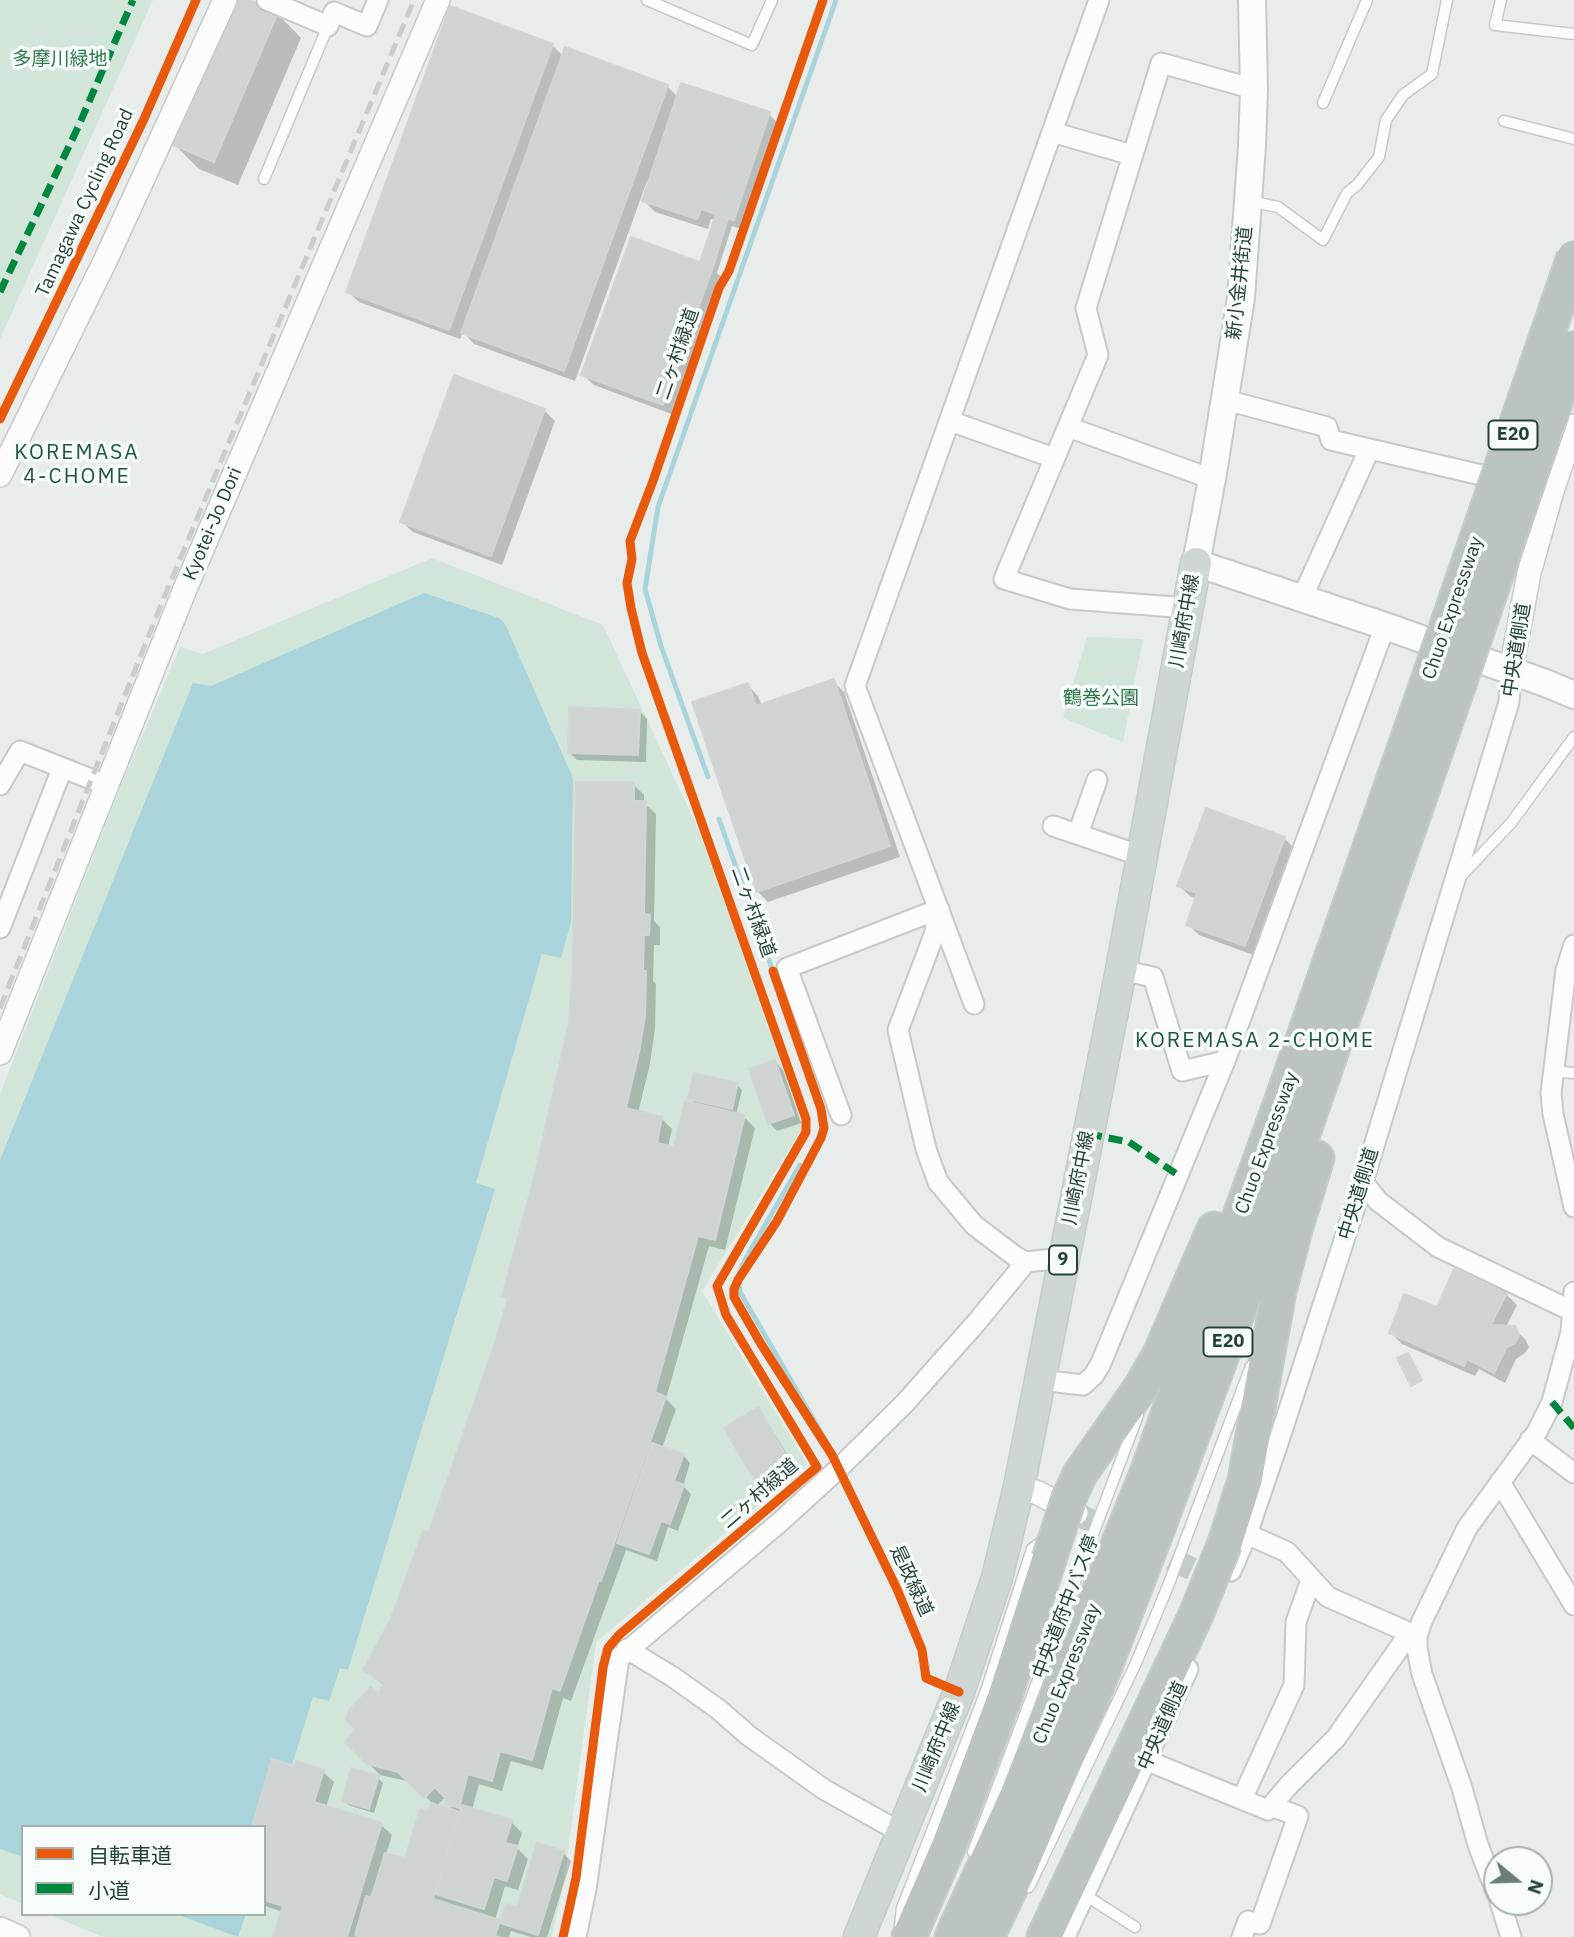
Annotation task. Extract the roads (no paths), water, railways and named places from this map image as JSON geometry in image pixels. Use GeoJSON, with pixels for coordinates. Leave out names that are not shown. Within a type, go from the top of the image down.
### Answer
{"type":"FeatureCollection","features":[{"type":"Feature","properties":{"kind":"highway","name":"Chuo Expressway"},"geometry":{"type":"LineString","coordinates":[[987,1937],[1018,1872],[1091,1699],[1292,1166],[1440,736],[1446,676],[1574,257]]}},
{"type":"Feature","properties":{"kind":"highway","name":"Chuo Expressway"},"geometry":{"type":"LineString","coordinates":[[952,1937],[1017,1796],[1147,1473],[1284,1094],[1407,738],[1446,676],[1574,347]]}},
{"type":"Feature","properties":{"kind":"highway"},"geometry":{"type":"LineString","coordinates":[[1044,1937],[1195,1617],[1236,1539],[1279,1291],[1440,736]]}},
{"type":"Feature","properties":{"kind":"highway"},"geometry":{"type":"LineString","coordinates":[[908,1937],[949,1845],[1005,1696],[1069,1498],[1080,1474],[1141,1387],[1160,1354],[1234,1181],[1407,738]]}},
{"type":"Feature","properties":{"kind":"main road","name":"新小金井街道"},"geometry":{"type":"LineString","coordinates":[[1196,564],[1226,400],[1241,298],[1254,89],[1252,0]]}},
{"type":"Feature","properties":{"kind":"main road"},"geometry":{"type":"LineString","coordinates":[[1196,564],[1302,597],[1511,670],[1574,695]]}},
{"type":"Feature","properties":{"kind":"main road","name":"川崎府中線"},"geometry":{"type":"LineString","coordinates":[[859,1937],[959,1692],[997,1578],[1019,1487],[1121,970],[1196,564]]}},
{"type":"Feature","properties":{"kind":"street"},"geometry":{"type":"LineString","coordinates":[[0,475],[111,248],[225,0]]}},
{"type":"Feature","properties":{"kind":"street"},"geometry":{"type":"LineString","coordinates":[[267,0],[328,26],[334,12],[367,26],[378,0]]}},
{"type":"Feature","properties":{"kind":"street","name":"Kyotei-Jo Dori"},"geometry":{"type":"LineString","coordinates":[[0,1053],[200,554],[438,0]]}},
{"type":"Feature","properties":{"kind":"street"},"geometry":{"type":"LineString","coordinates":[[974,1004],[855,685],[1099,0]]}},
{"type":"Feature","properties":{"kind":"street"},"geometry":{"type":"LineString","coordinates":[[1188,608],[1070,599],[1004,579],[1098,355],[1086,308],[1161,63],[1254,89]]}},
{"type":"Feature","properties":{"kind":"street"},"geometry":{"type":"LineString","coordinates":[[1052,132],[1132,155]]}},
{"type":"Feature","properties":{"kind":"street"},"geometry":{"type":"LineString","coordinates":[[1226,400],[1327,427],[1331,440],[1552,491]]}},
{"type":"Feature","properties":{"kind":"street"},"geometry":{"type":"LineString","coordinates":[[950,421],[1055,458]]}},
{"type":"Feature","properties":{"kind":"street","name":"中央道側道"},"geometry":{"type":"LineString","coordinates":[[1065,1937],[1225,1585],[1236,1539],[1363,1182],[1509,702],[1511,670],[1529,573],[1552,491],[1567,467],[1574,426]]}},
{"type":"Feature","properties":{"kind":"street"},"geometry":{"type":"LineString","coordinates":[[1068,427],[1212,479]]}},
{"type":"Feature","properties":{"kind":"street"},"geometry":{"type":"LineString","coordinates":[[1302,597],[1369,450]]}},
{"type":"Feature","properties":{"kind":"street"},"geometry":{"type":"LineString","coordinates":[[1040,1380],[1083,1385],[1094,1375],[1101,1363],[1225,1061],[1385,626]]}},
{"type":"Feature","properties":{"kind":"street"},"geometry":{"type":"LineString","coordinates":[[0,785],[20,751],[106,785]]}},
{"type":"Feature","properties":{"kind":"street"},"geometry":{"type":"LineString","coordinates":[[0,928],[62,769]]}},
{"type":"Feature","properties":{"kind":"street"},"geometry":{"type":"LineString","coordinates":[[1078,834],[1097,780]]}},
{"type":"Feature","properties":{"kind":"street"},"geometry":{"type":"LineString","coordinates":[[1053,826],[1142,856]]}},
{"type":"Feature","properties":{"kind":"street"},"geometry":{"type":"LineString","coordinates":[[841,1115],[787,968],[939,909]]}},
{"type":"Feature","properties":{"kind":"street"},"geometry":{"type":"LineString","coordinates":[[939,909],[934,935],[898,1030],[926,1149],[938,1182],[974,1225],[1026,1262],[1064,1258]]}},
{"type":"Feature","properties":{"kind":"street"},"geometry":{"type":"LineString","coordinates":[[1574,945],[1566,970],[1551,1093],[1553,1114],[1574,1207]]}},
{"type":"Feature","properties":{"kind":"street"},"geometry":{"type":"LineString","coordinates":[[1121,970],[1153,977],[1182,1071],[1225,1061]]}},
{"type":"Feature","properties":{"kind":"street"},"geometry":{"type":"LineString","coordinates":[[1147,1761],[1268,1810],[1336,1738],[1413,1635],[1467,1528],[1530,1440],[1552,1402],[1571,1332],[1574,1305],[1437,1247],[1378,1201],[1363,1182]]}},
{"type":"Feature","properties":{"kind":"street"},"geometry":{"type":"LineString","coordinates":[[576,1937],[586,1889],[619,1658],[780,1522],[837,1470],[914,1393],[976,1324],[1026,1262]]}},
{"type":"Feature","properties":{"kind":"street"},"geometry":{"type":"LineString","coordinates":[[1530,1440],[1574,1473]]}},
{"type":"Feature","properties":{"kind":"street"},"geometry":{"type":"LineString","coordinates":[[1500,1482],[1574,1605]]}},
{"type":"Feature","properties":{"kind":"street"},"geometry":{"type":"LineString","coordinates":[[1019,1487],[1038,1493],[1070,1510]]}},
{"type":"Feature","properties":{"kind":"street"},"geometry":{"type":"LineString","coordinates":[[1236,1539],[1287,1552],[1328,1597],[1413,1635]]}},
{"type":"Feature","properties":{"kind":"street"},"geometry":{"type":"LineString","coordinates":[[1192,1569],[1225,1585]]}},
{"type":"Feature","properties":{"kind":"street"},"geometry":{"type":"LineString","coordinates":[[1242,1799],[1294,1685],[1296,1622],[1311,1580]]}},
{"type":"Feature","properties":{"kind":"street"},"geometry":{"type":"LineString","coordinates":[[1413,1635],[1422,1674],[1483,1858]]}},
{"type":"Feature","properties":{"kind":"street"},"geometry":{"type":"LineString","coordinates":[[627,1649],[718,1709],[749,1736],[825,1790],[902,1833]]}},
{"type":"Feature","properties":{"kind":"street"},"geometry":{"type":"LineString","coordinates":[[1242,1937],[1248,1921],[1260,1924],[1298,1816],[1271,1806]]}},
{"type":"Feature","properties":{"kind":"street"},"geometry":{"type":"LineString","coordinates":[[1504,1916],[1511,1937]]}},
{"type":"Feature","properties":{"kind":"street"},"geometry":{"type":"LineString","coordinates":[[0,1929],[18,1937]]}},
{"type":"Feature","properties":{"kind":"lane"},"geometry":{"type":"LineString","coordinates":[[647,0],[752,45],[772,0]]}},
{"type":"Feature","properties":{"kind":"lane"},"geometry":{"type":"LineString","coordinates":[[1324,103],[1367,0]]}},
{"type":"Feature","properties":{"kind":"lane"},"geometry":{"type":"LineString","coordinates":[[1249,201],[1278,207],[1323,240],[1347,193],[1357,186],[1379,157],[1386,120],[1403,95],[1432,74],[1447,0]]}},
{"type":"Feature","properties":{"kind":"lane"},"geometry":{"type":"LineString","coordinates":[[1501,0],[1495,25],[1574,34]]}},
{"type":"Feature","properties":{"kind":"lane"},"geometry":{"type":"LineString","coordinates":[[264,180],[328,26]]}},
{"type":"Feature","properties":{"kind":"lane"},"geometry":{"type":"LineString","coordinates":[[1504,121],[1574,139]]}},
{"type":"Feature","properties":{"kind":"lane"},"geometry":{"type":"LineString","coordinates":[[1457,879],[1511,823],[1574,737]]}},
{"type":"Feature","properties":{"kind":"lane"},"geometry":{"type":"LineString","coordinates":[[1552,1071],[1574,1073]]}},
{"type":"Feature","properties":{"kind":"lane"},"geometry":{"type":"LineString","coordinates":[[1258,1347],[1279,1291]]}},
{"type":"Feature","properties":{"kind":"lane","name":"中央道府中バス停"},"geometry":{"type":"LineString","coordinates":[[968,1865],[1160,1354]]}},
{"type":"Feature","properties":{"kind":"lane"},"geometry":{"type":"LineString","coordinates":[[1021,1901],[1052,1842],[1136,1663],[1254,1359]]}},
{"type":"Feature","properties":{"kind":"lane"},"geometry":{"type":"LineString","coordinates":[[908,1937],[900,1924],[902,1908],[986,1691],[1032,1549],[1053,1532],[1070,1510]]}},
{"type":"Feature","properties":{"kind":"lane"},"geometry":{"type":"LineString","coordinates":[[1085,1895],[1135,1927]]}},
{"type":"Feature","properties":{"kind":"water"},"geometry":{"type":"Polygon","coordinates":[[[424,593],[499,618],[505,624],[573,778],[571,923],[561,958],[542,954],[476,1183],[495,1189],[348,1670],[340,1668],[329,1701],[313,1697],[266,1850],[266,1825],[21,1825],[21,1856],[0,1849],[0,1160],[193,683],[211,686],[424,593]]]}},
{"type":"Feature","properties":{"kind":"water"},"geometry":{"type":"Polygon","coordinates":[[[181,1916],[245,1916],[238,1937],[181,1916]]]}},
{"type":"Feature","properties":{"kind":"waterway"},"geometry":{"type":"LineString","coordinates":[[708,777],[661,646],[645,589],[658,507],[836,0]]}},
{"type":"Feature","properties":{"kind":"waterway"},"geometry":{"type":"LineString","coordinates":[[719,819],[771,966]]}},
{"type":"Feature","properties":{"kind":"waterway"},"geometry":{"type":"LineString","coordinates":[[775,979],[799,1047]]}},
{"type":"Feature","properties":{"kind":"waterway"},"geometry":{"type":"LineString","coordinates":[[800,1165],[746,1258],[739,1273],[740,1292],[830,1448]]}},
{"type":"Feature","properties":{"kind":"tunnel"},"geometry":{"type":"LineString","coordinates":[[1079,1515],[1192,1569]]}},
{"type":"Feature","properties":{"kind":"railway"},"geometry":{"type":"LineString","coordinates":[[0,1008],[163,600],[414,0]]}},
{"type":"Feature","properties":{"kind":"district","name":"KOREMASA 4-CHOME"},"geometry":{"type":"Point","coordinates":[77,465]}},
{"type":"Feature","properties":{"kind":"district","name":"KOREMASA 2-CHOME"},"geometry":{"type":"Point","coordinates":[1255,1041]}},
{"type":"Feature","properties":{"kind":"park label","name":"多摩川緑地"},"geometry":{"type":"Point","coordinates":[60,60]}},
{"type":"Feature","properties":{"kind":"park label","name":"鶴巻公園"},"geometry":{"type":"Point","coordinates":[1101,699]}}]}
